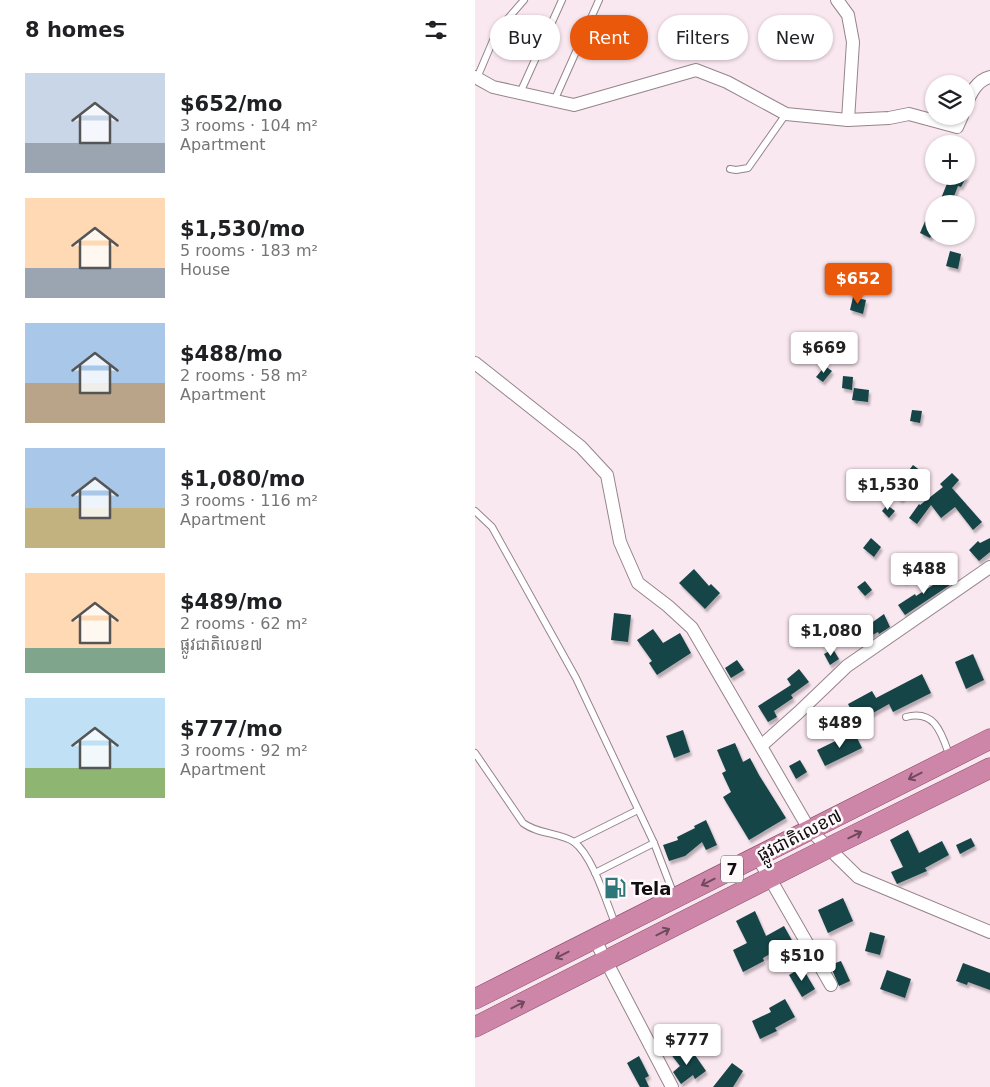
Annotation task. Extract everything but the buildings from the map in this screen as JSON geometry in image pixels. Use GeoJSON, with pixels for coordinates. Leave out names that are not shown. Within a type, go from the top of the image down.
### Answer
{"type":"FeatureCollection","features":[{"type":"Feature","properties":{"kind":"highway","name":"ផ្លូវជាតិលេខ៧"},"geometry":{"type":"LineString","coordinates":[[475,999],[990,739]]}},
{"type":"Feature","properties":{"kind":"highway","name":"ផ្លូវជាតិលេខ៧"},"geometry":{"type":"LineString","coordinates":[[475,1027],[990,768]]}},
{"type":"Feature","properties":{"kind":"street"},"geometry":{"type":"LineString","coordinates":[[837,0],[848,15],[853,42],[848,120]]}},
{"type":"Feature","properties":{"kind":"street"},"geometry":{"type":"LineString","coordinates":[[476,78],[493,87],[574,105],[696,70],[727,82],[786,114],[848,120],[889,118],[909,114],[925,118]]}},
{"type":"Feature","properties":{"kind":"street"},"geometry":{"type":"LineString","coordinates":[[975,87],[990,76]]}},
{"type":"Feature","properties":{"kind":"street"},"geometry":{"type":"LineString","coordinates":[[475,363],[581,447],[607,475],[620,542],[639,584],[668,606],[692,628],[809,829],[858,877],[990,932]]}},
{"type":"Feature","properties":{"kind":"street"},"geometry":{"type":"LineString","coordinates":[[761,746],[847,666],[990,567]]}},
{"type":"Feature","properties":{"kind":"street"},"geometry":{"type":"LineString","coordinates":[[757,856],[831,985]]}},
{"type":"Feature","properties":{"kind":"street"},"geometry":{"type":"LineString","coordinates":[[594,938],[672,1087]]}},
{"type":"Feature","properties":{"kind":"lane"},"geometry":{"type":"LineString","coordinates":[[476,78],[497,31],[524,0]]}},
{"type":"Feature","properties":{"kind":"lane"},"geometry":{"type":"LineString","coordinates":[[520,93],[562,0]]}},
{"type":"Feature","properties":{"kind":"lane"},"geometry":{"type":"LineString","coordinates":[[554,101],[599,0]]}},
{"type":"Feature","properties":{"kind":"lane"},"geometry":{"type":"LineString","coordinates":[[730,169],[748,168],[786,114]]}},
{"type":"Feature","properties":{"kind":"lane"},"geometry":{"type":"LineString","coordinates":[[475,511],[492,527],[577,678],[654,843],[676,898]]}},
{"type":"Feature","properties":{"kind":"lane"},"geometry":{"type":"LineString","coordinates":[[906,717],[914,715],[924,716],[932,720],[939,728],[950,758]]}},
{"type":"Feature","properties":{"kind":"lane"},"geometry":{"type":"LineString","coordinates":[[475,753],[523,823],[529,828],[574,842],[587,858],[595,873],[617,927]]}},
{"type":"Feature","properties":{"kind":"lane"},"geometry":{"type":"LineString","coordinates":[[574,842],[638,810]]}},
{"type":"Feature","properties":{"kind":"lane"},"geometry":{"type":"LineString","coordinates":[[595,873],[654,843]]}},
{"type":"Feature","properties":{"kind":"place","name":"Tela"},"geometry":{"type":"Point","coordinates":[615,888]}}]}
